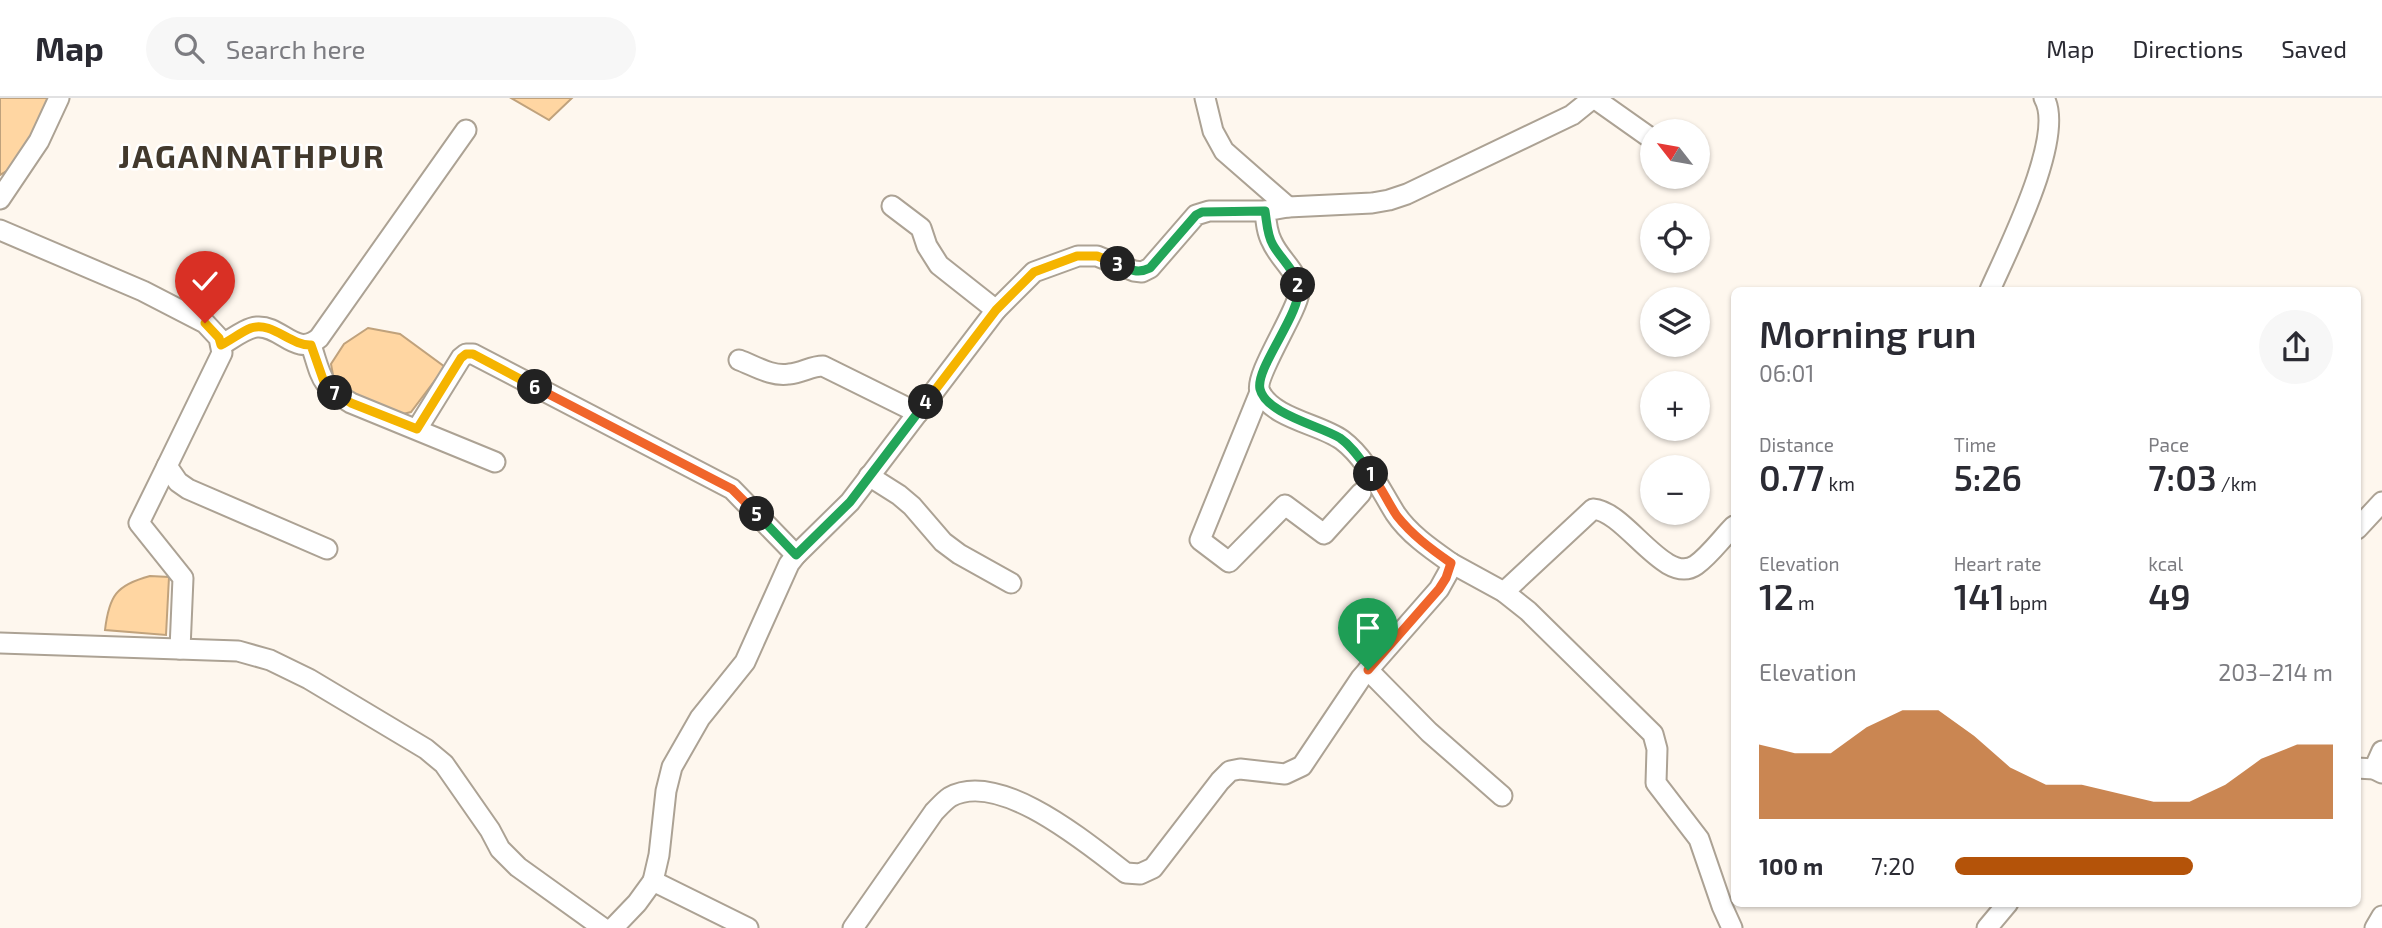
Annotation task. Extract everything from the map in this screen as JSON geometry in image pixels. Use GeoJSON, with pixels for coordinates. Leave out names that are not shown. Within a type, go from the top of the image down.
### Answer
{"type":"FeatureCollection","features":[{"type":"Feature","properties":{"kind":"street"},"geometry":{"type":"LineString","coordinates":[[0,199],[39,141],[59,98]]}},
{"type":"Feature","properties":{"kind":"street"},"geometry":{"type":"LineString","coordinates":[[1205,98],[1213,131],[1224,151],[1289,207]]}},
{"type":"Feature","properties":{"kind":"street"},"geometry":{"type":"LineString","coordinates":[[1991,287],[2039,177],[2047,139],[2048,106],[2044,98]]}},
{"type":"Feature","properties":{"kind":"street"},"geometry":{"type":"LineString","coordinates":[[613,928],[653,881],[672,767],[700,718],[745,662],[789,564],[850,502],[996,310],[1034,272],[1077,256],[1097,256],[1142,272],[1150,268],[1196,215],[1209,211],[1265,211],[1289,207],[1371,203],[1398,197],[1572,115],[1583,100],[1640,132]]}},
{"type":"Feature","properties":{"kind":"street"},"geometry":{"type":"LineString","coordinates":[[221,345],[252,328],[260,327],[302,345],[311,345],[319,338],[466,130]]}},
{"type":"Feature","properties":{"kind":"street"},"geometry":{"type":"LineString","coordinates":[[892,206],[921,228],[927,246],[939,265],[996,310]]}},
{"type":"Feature","properties":{"kind":"street"},"geometry":{"type":"LineString","coordinates":[[1265,211],[1268,235],[1295,276],[1299,291],[1295,306],[1264,372],[1259,385],[1260,392],[1200,540],[1229,562],[1285,505],[1324,534],[1361,493]]}},
{"type":"Feature","properties":{"kind":"street"},"geometry":{"type":"LineString","coordinates":[[0,230],[143,291],[205,323],[219,338],[222,353],[139,523],[183,578],[180,649]]}},
{"type":"Feature","properties":{"kind":"street"},"geometry":{"type":"LineString","coordinates":[[311,345],[324,382],[332,391],[351,403],[495,461]]}},
{"type":"Feature","properties":{"kind":"street"},"geometry":{"type":"LineString","coordinates":[[417,429],[461,358],[466,354],[473,354],[732,489],[796,555]]}},
{"type":"Feature","properties":{"kind":"street"},"geometry":{"type":"LineString","coordinates":[[739,360],[773,374],[788,375],[813,366],[823,366],[918,413]]}},
{"type":"Feature","properties":{"kind":"street"},"geometry":{"type":"LineString","coordinates":[[1260,392],[1271,403],[1301,423],[1332,434],[1349,446],[1382,488],[1396,514],[1435,553],[1504,592],[1528,611],[1653,734],[1657,749],[1656,783],[1699,839],[1732,928]]}},
{"type":"Feature","properties":{"kind":"street"},"geometry":{"type":"LineString","coordinates":[[167,466],[178,482],[188,489],[327,549]]}},
{"type":"Feature","properties":{"kind":"street"},"geometry":{"type":"LineString","coordinates":[[869,477],[906,501],[943,542],[958,554],[1011,583]]}},
{"type":"Feature","properties":{"kind":"street"},"geometry":{"type":"LineString","coordinates":[[2361,525],[2382,502]]}},
{"type":"Feature","properties":{"kind":"street"},"geometry":{"type":"LineString","coordinates":[[1504,592],[1593,509],[1608,513],[1676,569],[1685,570],[1696,565],[1731,529]]}},
{"type":"Feature","properties":{"kind":"street"},"geometry":{"type":"LineString","coordinates":[[853,928],[934,812],[949,798],[962,793],[993,794],[1033,807],[1054,819],[1126,873],[1140,874],[1153,868],[1230,771],[1249,769],[1285,774],[1302,766],[1368,670],[1439,589],[1451,563]]}},
{"type":"Feature","properties":{"kind":"street"},"geometry":{"type":"LineString","coordinates":[[0,643],[238,651],[270,660],[309,679],[426,749],[444,764],[490,830],[500,849],[518,867],[603,928]]}},
{"type":"Feature","properties":{"kind":"street"},"geometry":{"type":"LineString","coordinates":[[1368,670],[1429,732],[1502,796]]}},
{"type":"Feature","properties":{"kind":"street"},"geometry":{"type":"LineString","coordinates":[[2371,770],[2382,751]]}},
{"type":"Feature","properties":{"kind":"street"},"geometry":{"type":"LineString","coordinates":[[653,881],[748,928]]}},
{"type":"Feature","properties":{"kind":"street"},"geometry":{"type":"LineString","coordinates":[[1987,928],[2005,907]]}},
{"type":"Feature","properties":{"kind":"street"},"geometry":{"type":"LineString","coordinates":[[2375,928],[2382,916]]}},
{"type":"Feature","properties":{"kind":"shaded area"},"geometry":{"type":"Polygon","coordinates":[[[0,98],[48,98],[47,108],[22,162],[0,175],[0,98]]]}},
{"type":"Feature","properties":{"kind":"shaded area"},"geometry":{"type":"Polygon","coordinates":[[[511,98],[572,98],[549,120],[511,98]]]}},
{"type":"Feature","properties":{"kind":"shaded area"},"geometry":{"type":"Polygon","coordinates":[[[368,328],[400,334],[445,367],[411,412],[391,417],[335,386],[331,364],[344,344],[368,328]]]}},
{"type":"Feature","properties":{"kind":"shaded area"},"geometry":{"type":"Polygon","coordinates":[[[150,576],[169,577],[166,635],[105,630],[109,608],[116,594],[129,583],[150,576]]]}},
{"type":"Feature","properties":{"kind":"district","name":"JAGANNATHPUR"},"geometry":{"type":"Point","coordinates":[252,157]}},
{"type":"Feature","properties":{"kind":"route"},"geometry":{"type":"LineString","coordinates":[[205,323],[219,338],[221,345],[252,328],[260,327],[302,345],[311,345],[324,382],[332,391],[351,403],[417,429],[461,358],[466,354],[473,354],[732,489],[796,555],[850,502],[996,310],[1034,272],[1077,256],[1097,256],[1142,272],[1150,268],[1196,215],[1202,212],[1265,211],[1268,235],[1295,276],[1299,291],[1295,306],[1264,372],[1259,385],[1260,392],[1271,403],[1301,423],[1332,434],[1349,446],[1413,534],[1451,563],[1439,589],[1368,670]]}}]}
